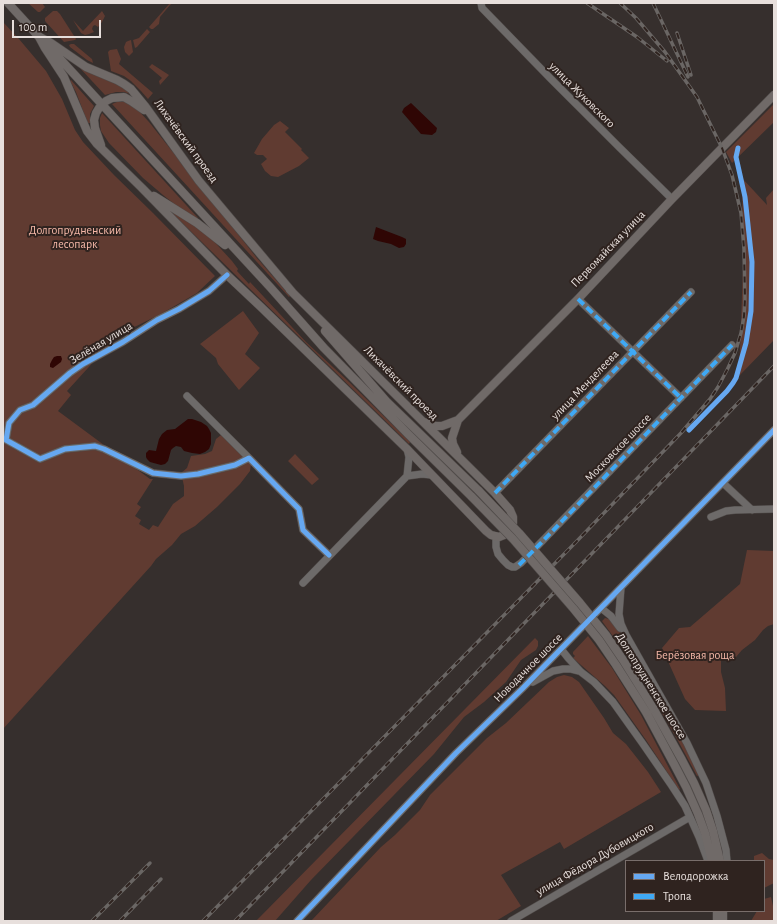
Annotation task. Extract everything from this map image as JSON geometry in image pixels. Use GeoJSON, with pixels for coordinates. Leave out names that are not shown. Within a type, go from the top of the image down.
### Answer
{"type":"FeatureCollection","features":[{"type":"Feature","properties":{"kind":"main road","name":"Лихачёвский проезд"},"geometry":{"type":"LineString","coordinates":[[8,3],[243,259],[386,401]]}},
{"type":"Feature","properties":{"kind":"main road","name":"Лихачёвский проезд"},"geometry":{"type":"LineString","coordinates":[[38,35],[86,67],[124,84],[131,89],[199,181],[410,431]]}},
{"type":"Feature","properties":{"kind":"main road","name":"Лихачёвский проезд"},"geometry":{"type":"LineString","coordinates":[[38,35],[64,77],[87,131],[97,144],[142,188]]}},
{"type":"Feature","properties":{"kind":"main road","name":"Первомайская улица"},"geometry":{"type":"LineString","coordinates":[[458,420],[578,298],[774,94]]}},
{"type":"Feature","properties":{"kind":"main road"},"geometry":{"type":"LineString","coordinates":[[104,151],[95,128],[94,120],[96,113],[106,101],[112,98],[124,97],[139,106],[155,120]]}},
{"type":"Feature","properties":{"kind":"main road"},"geometry":{"type":"LineString","coordinates":[[142,188],[197,223],[243,259]]}},
{"type":"Feature","properties":{"kind":"main road"},"geometry":{"type":"LineString","coordinates":[[142,188],[227,275],[407,449],[486,531],[499,537],[504,535],[511,528],[513,517],[510,510],[462,460],[455,450],[452,438],[458,420]]}},
{"type":"Feature","properties":{"kind":"main road","name":"Лихачёвский проезд"},"geometry":{"type":"LineString","coordinates":[[270,287],[324,348],[410,431]]}},
{"type":"Feature","properties":{"kind":"main road","name":"Лихачёвский проезд"},"geometry":{"type":"LineString","coordinates":[[290,290],[462,460]]}},
{"type":"Feature","properties":{"kind":"main road"},"geometry":{"type":"LineString","coordinates":[[422,421],[431,425],[442,426],[458,420]]}},
{"type":"Feature","properties":{"kind":"main road","name":"Долгопрудненское шоссе"},"geometry":{"type":"LineString","coordinates":[[410,431],[478,491],[524,539],[580,603],[614,648],[653,708],[694,783],[706,810],[720,860]]}},
{"type":"Feature","properties":{"kind":"main road","name":"Долгопрудненское шоссе"},"geometry":{"type":"LineString","coordinates":[[410,431],[518,545],[573,608],[612,659],[646,712],[686,787],[705,833],[712,860]]}},
{"type":"Feature","properties":{"kind":"main road"},"geometry":{"type":"LineString","coordinates":[[718,913],[724,921]]}},
{"type":"Feature","properties":{"kind":"street","name":"улица Жуковского"},"geometry":{"type":"LineString","coordinates":[[481,3],[482,8],[550,78],[672,199]]}},
{"type":"Feature","properties":{"kind":"street","name":"Зелёная улица"},"geometry":{"type":"LineString","coordinates":[[227,275],[209,291],[180,309],[157,320],[123,342],[83,364],[70,373],[33,405],[20,410],[9,423],[6,440],[40,459],[65,449],[95,446],[153,473],[178,476],[216,471],[235,465],[249,458]]}},
{"type":"Feature","properties":{"kind":"street","name":"улица Менделеева"},"geometry":{"type":"LineString","coordinates":[[495,493],[690,292]]}},
{"type":"Feature","properties":{"kind":"street"},"geometry":{"type":"LineString","coordinates":[[578,298],[681,398]]}},
{"type":"Feature","properties":{"kind":"street","name":"Московское шоссе"},"geometry":{"type":"LineString","coordinates":[[496,536],[496,547],[498,554],[503,560],[512,567],[516,567],[522,563],[732,345]]}},
{"type":"Feature","properties":{"kind":"street"},"geometry":{"type":"LineString","coordinates":[[187,396],[299,509],[303,530],[329,555]]}},
{"type":"Feature","properties":{"kind":"street","name":"Новодачное шоссе"},"geometry":{"type":"LineString","coordinates":[[296,921],[456,753],[561,650],[774,430]]}},
{"type":"Feature","properties":{"kind":"street"},"geometry":{"type":"LineString","coordinates":[[407,449],[409,457],[407,476]]}},
{"type":"Feature","properties":{"kind":"street"},"geometry":{"type":"LineString","coordinates":[[303,583],[407,476],[422,474],[431,475]]}},
{"type":"Feature","properties":{"kind":"street"},"geometry":{"type":"LineString","coordinates":[[723,483],[752,510]]}},
{"type":"Feature","properties":{"kind":"street"},"geometry":{"type":"LineString","coordinates":[[711,517],[726,511],[774,509]]}},
{"type":"Feature","properties":{"kind":"street"},"geometry":{"type":"LineString","coordinates":[[622,588],[619,614],[621,624],[687,743],[706,783],[718,816],[727,860]]}},
{"type":"Feature","properties":{"kind":"street"},"geometry":{"type":"LineString","coordinates":[[601,608],[611,616],[626,635]]}},
{"type":"Feature","properties":{"kind":"street"},"geometry":{"type":"LineString","coordinates":[[561,650],[581,672],[594,682],[614,702],[672,786],[690,817],[708,860]]}},
{"type":"Feature","properties":{"kind":"street"},"geometry":{"type":"LineString","coordinates":[[522,689],[553,671],[571,669],[581,672]]}},
{"type":"Feature","properties":{"kind":"street","name":"улица Фёдора Дубовицкого"},"geometry":{"type":"LineString","coordinates":[[510,921],[690,817]]}},
{"type":"Feature","properties":{"kind":"green space"},"geometry":{"type":"Polygon","coordinates":[[[28,3],[42,3],[45,7],[38,12],[28,3]]]}},
{"type":"Feature","properties":{"kind":"green space"},"geometry":{"type":"Polygon","coordinates":[[[170,3],[173,3],[160,17],[159,24],[151,29],[149,27],[170,3]]]}},
{"type":"Feature","properties":{"kind":"green space"},"geometry":{"type":"Polygon","coordinates":[[[53,11],[57,11],[60,14],[76,39],[75,40],[64,42],[45,21],[45,18],[53,11]]]}},
{"type":"Feature","properties":{"kind":"green space"},"geometry":{"type":"Polygon","coordinates":[[[102,11],[105,16],[98,27],[95,25],[93,26],[92,29],[94,32],[85,35],[81,33],[73,20],[83,31],[102,11]]]}},
{"type":"Feature","properties":{"kind":"green space","name":"Долгопрудненский лесопарк"},"geometry":{"type":"Polygon","coordinates":[[[3,22],[46,71],[62,99],[75,130],[83,142],[215,276],[197,293],[161,314],[118,335],[67,391],[71,395],[58,411],[150,479],[153,479],[137,504],[141,507],[135,516],[141,520],[139,524],[149,530],[153,525],[158,527],[173,504],[184,496],[184,486],[181,473],[187,468],[191,456],[205,454],[212,451],[216,439],[221,435],[251,464],[250,471],[240,484],[195,526],[181,534],[172,545],[156,559],[3,729],[3,22]]]}},
{"type":"Feature","properties":{"kind":"green space"},"geometry":{"type":"Polygon","coordinates":[[[147,29],[150,32],[135,48],[133,40],[139,38],[147,29]]]}},
{"type":"Feature","properties":{"kind":"green space"},"geometry":{"type":"Polygon","coordinates":[[[131,40],[133,52],[129,56],[125,52],[124,47],[126,42],[131,40]]]}},
{"type":"Feature","properties":{"kind":"green space"},"geometry":{"type":"Polygon","coordinates":[[[74,44],[92,59],[93,63],[70,47],[69,45],[74,44]]]}},
{"type":"Feature","properties":{"kind":"green space"},"geometry":{"type":"Polygon","coordinates":[[[117,49],[121,59],[119,64],[153,93],[148,99],[131,81],[124,76],[111,71],[108,52],[110,50],[117,49]]]}},
{"type":"Feature","properties":{"kind":"green space"},"geometry":{"type":"Polygon","coordinates":[[[152,64],[169,75],[160,85],[159,81],[162,78],[149,67],[152,64]]]}},
{"type":"Feature","properties":{"kind":"green space"},"geometry":{"type":"Polygon","coordinates":[[[78,66],[123,87],[130,94],[116,92],[105,95],[78,66]]]}},
{"type":"Feature","properties":{"kind":"green space"},"geometry":{"type":"Polygon","coordinates":[[[71,80],[94,106],[90,114],[90,123],[88,123],[70,81],[71,80]]]}},
{"type":"Feature","properties":{"kind":"green space"},"geometry":{"type":"Polygon","coordinates":[[[117,102],[125,102],[137,109],[149,122],[256,257],[290,296],[289,297],[112,104],[117,102]]]}},
{"type":"Feature","properties":{"kind":"green space"},"geometry":{"type":"Polygon","coordinates":[[[774,104],[774,122],[732,163],[726,152],[774,104]]]}},
{"type":"Feature","properties":{"kind":"green space"},"geometry":{"type":"Polygon","coordinates":[[[102,113],[198,218],[196,219],[163,195],[143,178],[109,143],[101,131],[100,118],[102,113]]]}},
{"type":"Feature","properties":{"kind":"green space"},"geometry":{"type":"Polygon","coordinates":[[[280,121],[289,128],[285,132],[309,158],[299,166],[278,177],[271,176],[265,171],[261,164],[267,159],[263,155],[257,155],[254,153],[262,139],[274,125],[280,121]]]}},
{"type":"Feature","properties":{"kind":"green space"},"geometry":{"type":"Polygon","coordinates":[[[190,146],[208,167],[203,167],[188,148],[190,146]]]}},
{"type":"Feature","properties":{"kind":"green space"},"geometry":{"type":"Polygon","coordinates":[[[742,178],[767,205],[766,198],[774,189],[774,340],[739,376],[743,267],[742,178]]]}},
{"type":"Feature","properties":{"kind":"green space"},"geometry":{"type":"Polygon","coordinates":[[[169,210],[210,237],[232,261],[238,269],[237,271],[249,284],[250,282],[306,342],[410,442],[409,444],[169,210]]]}},
{"type":"Feature","properties":{"kind":"green space"},"geometry":{"type":"Polygon","coordinates":[[[243,311],[259,333],[245,354],[260,368],[239,390],[218,364],[216,358],[200,344],[243,311]]]}},
{"type":"Feature","properties":{"kind":"green space"},"geometry":{"type":"Polygon","coordinates":[[[295,454],[319,479],[312,485],[288,461],[295,454]]]}},
{"type":"Feature","properties":{"kind":"green space","name":"Берёзовая роща"},"geometry":{"type":"Polygon","coordinates":[[[747,550],[774,551],[774,624],[763,630],[755,640],[742,650],[736,657],[728,653],[721,660],[721,672],[725,688],[726,711],[695,710],[685,699],[662,648],[679,628],[690,627],[740,584],[747,550]]]}},
{"type":"Feature","properties":{"kind":"green space"},"geometry":{"type":"Polygon","coordinates":[[[605,618],[616,624],[626,639],[699,775],[697,776],[642,679],[602,621],[605,618]]]}},
{"type":"Feature","properties":{"kind":"green space"},"geometry":{"type":"Polygon","coordinates":[[[588,636],[612,668],[641,715],[680,789],[679,790],[614,695],[573,658],[575,656],[573,652],[588,636]]]}},
{"type":"Feature","properties":{"kind":"green space"},"geometry":{"type":"Polygon","coordinates":[[[535,638],[538,641],[536,650],[521,660],[506,682],[484,702],[464,717],[434,754],[311,880],[275,921],[256,921],[535,638]]]}},
{"type":"Feature","properties":{"kind":"green space"},"geometry":{"type":"Polygon","coordinates":[[[564,675],[572,677],[579,682],[613,733],[626,744],[648,772],[661,792],[564,849],[560,842],[501,875],[521,906],[496,921],[311,921],[381,847],[420,810],[430,795],[487,738],[506,723],[549,682],[564,675]]]}},
{"type":"Feature","properties":{"kind":"green space"},"geometry":{"type":"Polygon","coordinates":[[[762,853],[769,859],[774,860],[774,883],[765,888],[765,860],[754,860],[754,856],[762,853]]]}},
{"type":"Feature","properties":{"kind":"green space"},"geometry":{"type":"Polygon","coordinates":[[[771,897],[774,921],[751,921],[756,912],[765,912],[765,899],[771,897]]]}},
{"type":"Feature","properties":{"kind":"shaded area"},"geometry":{"type":"Polygon","coordinates":[[[411,103],[437,128],[436,132],[432,135],[421,134],[402,112],[404,108],[411,103]]]}},
{"type":"Feature","properties":{"kind":"shaded area"},"geometry":{"type":"Polygon","coordinates":[[[376,227],[406,239],[406,244],[404,247],[399,248],[373,239],[376,227]]]}},
{"type":"Feature","properties":{"kind":"shaded area"},"geometry":{"type":"Polygon","coordinates":[[[57,356],[61,356],[61,362],[53,368],[50,367],[52,360],[57,356]]]}},
{"type":"Feature","properties":{"kind":"shaded area"},"geometry":{"type":"Polygon","coordinates":[[[188,419],[201,422],[207,426],[211,433],[211,444],[209,449],[200,454],[184,451],[181,447],[176,446],[171,450],[168,461],[165,464],[161,465],[150,462],[146,457],[146,453],[149,450],[156,451],[162,434],[167,430],[175,429],[188,419]]]}},
{"type":"Feature","properties":{"kind":"railway"},"geometry":{"type":"LineString","coordinates":[[587,3],[637,37],[667,61]]}},
{"type":"Feature","properties":{"kind":"railway"},"geometry":{"type":"LineString","coordinates":[[203,921],[576,542],[681,433],[710,399],[718,387],[735,353],[741,333],[745,299],[744,249],[741,213],[732,175],[722,148],[697,97],[665,52],[636,18],[620,3]]}},
{"type":"Feature","properties":{"kind":"railway"},"geometry":{"type":"LineString","coordinates":[[653,3],[688,77]]}},
{"type":"Feature","properties":{"kind":"railway"},"geometry":{"type":"LineString","coordinates":[[677,33],[691,75]]}},
{"type":"Feature","properties":{"kind":"railway"},"geometry":{"type":"LineString","coordinates":[[235,921],[774,366]]}},
{"type":"Feature","properties":{"kind":"railway"},"geometry":{"type":"LineString","coordinates":[[92,921],[150,863]]}},
{"type":"Feature","properties":{"kind":"railway"},"geometry":{"type":"LineString","coordinates":[[120,921],[161,879]]}},
{"type":"Feature","properties":{"kind":"marked path"},"geometry":{"type":"LineString","coordinates":[[495,493],[691,292]]}},
{"type":"Feature","properties":{"kind":"marked path"},"geometry":{"type":"LineString","coordinates":[[578,299],[681,398]]}},
{"type":"Feature","properties":{"kind":"marked path"},"geometry":{"type":"LineString","coordinates":[[519,565],[732,345]]}},
{"type":"Feature","properties":{"kind":"cycle path"},"geometry":{"type":"LineString","coordinates":[[689,430],[733,383],[736,378],[746,343],[751,311],[752,262],[745,197],[736,157],[738,148]]}},
{"type":"Feature","properties":{"kind":"cycle path"},"geometry":{"type":"LineString","coordinates":[[227,275],[209,291],[83,364],[70,373],[33,405],[20,410],[9,423],[6,440],[40,459],[65,449],[95,446],[153,473],[181,476],[198,474],[235,465],[249,458],[299,509],[303,530],[329,555]]}},
{"type":"Feature","properties":{"kind":"cycle path"},"geometry":{"type":"LineString","coordinates":[[297,921],[456,753],[522,689],[774,430]]}}]}
